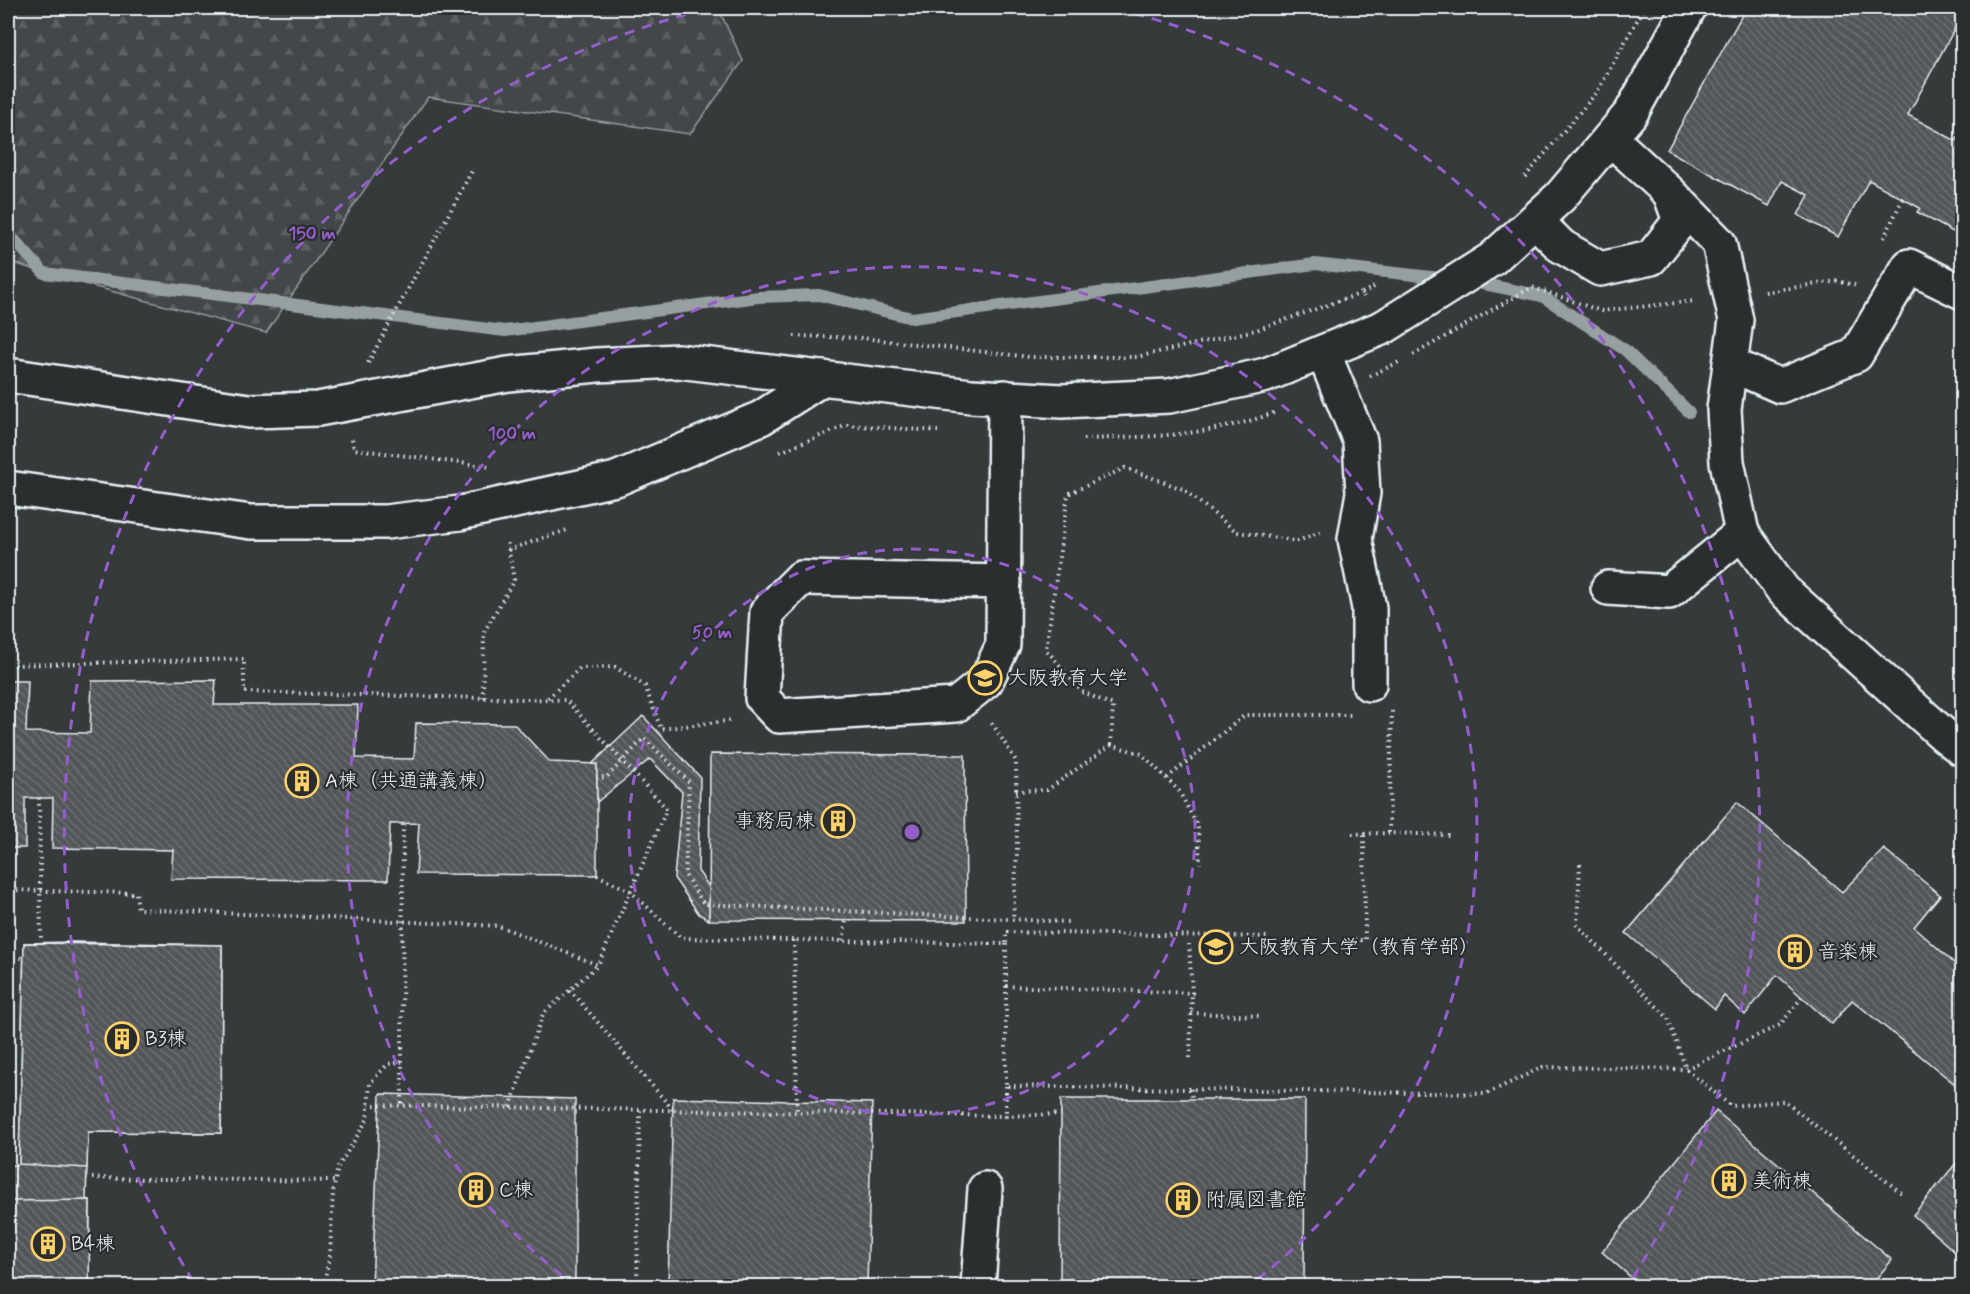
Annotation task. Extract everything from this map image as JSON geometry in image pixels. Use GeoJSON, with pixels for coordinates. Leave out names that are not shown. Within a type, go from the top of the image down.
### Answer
{"type":"FeatureCollection","features":[{"type":"Feature","properties":{"kind":"street"},"geometry":{"type":"LineString","coordinates":[[8,375],[249,411],[318,409],[508,374],[597,365],[678,361],[971,396],[1062,401],[1169,396],[1266,375],[1384,327],[1492,259],[1560,197],[1631,113],[1689,8]]}},
{"type":"Feature","properties":{"kind":"street"},"geometry":{"type":"LineString","coordinates":[[1610,138],[1670,192],[1719,243],[1736,320],[1724,408],[1727,462],[1742,533],[1783,590],[1962,749]]}},
{"type":"Feature","properties":{"kind":"street"},"geometry":{"type":"LineString","coordinates":[[1535,220],[1561,246],[1600,268],[1651,258],[1680,221],[1670,192]]}},
{"type":"Feature","properties":{"kind":"street"},"geometry":{"type":"LineString","coordinates":[[1730,364],[1780,386],[1856,355],[1909,266],[1962,292]]}},
{"type":"Feature","properties":{"kind":"street"},"geometry":{"type":"LineString","coordinates":[[1323,352],[1360,441],[1363,493],[1355,539],[1369,608],[1369,684]]}},
{"type":"Feature","properties":{"kind":"street"},"geometry":{"type":"LineString","coordinates":[[8,488],[250,522],[386,522],[460,513],[616,479],[761,418],[823,378]]}},
{"type":"Feature","properties":{"kind":"street"},"geometry":{"type":"LineString","coordinates":[[1004,582],[801,578],[767,612],[762,698],[779,716],[956,705],[986,681],[1003,645],[1004,582],[1005,398]]}},
{"type":"Feature","properties":{"kind":"street"},"geometry":{"type":"LineString","coordinates":[[1608,588],[1669,592],[1742,533]]}},
{"type":"Feature","properties":{"kind":"street"},"geometry":{"type":"LineString","coordinates":[[978,1287],[985,1189]]}},
{"type":"Feature","properties":{"kind":"path"},"geometry":{"type":"LineString","coordinates":[[1524,178],[1597,92],[1644,8]]}},
{"type":"Feature","properties":{"kind":"path"},"geometry":{"type":"LineString","coordinates":[[371,358],[472,171]]}},
{"type":"Feature","properties":{"kind":"path"},"geometry":{"type":"LineString","coordinates":[[1773,291],[1836,281]]}},
{"type":"Feature","properties":{"kind":"path"},"geometry":{"type":"LineString","coordinates":[[794,336],[862,338],[1030,357],[1137,357],[1256,330],[1362,293],[1383,282]]}},
{"type":"Feature","properties":{"kind":"path"},"geometry":{"type":"LineString","coordinates":[[1360,380],[1389,369],[1532,287],[1601,311],[1705,299]]}},
{"type":"Feature","properties":{"kind":"path"},"geometry":{"type":"LineString","coordinates":[[1362,293],[1366,302]]}},
{"type":"Feature","properties":{"kind":"path"},"geometry":{"type":"LineString","coordinates":[[771,455],[847,425],[947,432]]}},
{"type":"Feature","properties":{"kind":"path"},"geometry":{"type":"LineString","coordinates":[[351,429],[354,449],[494,468],[495,474]]}},
{"type":"Feature","properties":{"kind":"path"},"geometry":{"type":"LineString","coordinates":[[1112,745],[1113,705],[1082,692],[1046,649],[1068,494],[1125,468],[1183,489],[1237,532],[1298,542],[1359,514]]}},
{"type":"Feature","properties":{"kind":"path"},"geometry":{"type":"LineString","coordinates":[[508,550],[575,527]]}},
{"type":"Feature","properties":{"kind":"path"},"geometry":{"type":"LineString","coordinates":[[483,698],[484,632],[514,580],[507,544]]}},
{"type":"Feature","properties":{"kind":"path"},"geometry":{"type":"LineString","coordinates":[[8,665],[244,659],[244,692],[566,700],[667,809],[598,965],[543,1014],[510,1107]]}},
{"type":"Feature","properties":{"kind":"path"},"geometry":{"type":"LineString","coordinates":[[548,699],[580,669],[615,667],[645,687],[661,729],[715,723]]}},
{"type":"Feature","properties":{"kind":"path"},"geometry":{"type":"LineString","coordinates":[[1389,833],[1392,708]]}},
{"type":"Feature","properties":{"kind":"path"},"geometry":{"type":"LineString","coordinates":[[990,718],[1016,761],[1017,852],[1013,919]]}},
{"type":"Feature","properties":{"kind":"path"},"geometry":{"type":"LineString","coordinates":[[597,778],[607,777],[644,738],[689,782],[685,875],[704,904],[1069,922]]}},
{"type":"Feature","properties":{"kind":"path"},"geometry":{"type":"LineString","coordinates":[[1016,791],[1047,790],[1112,745]]}},
{"type":"Feature","properties":{"kind":"path"},"geometry":{"type":"LineString","coordinates":[[1112,745],[1142,754],[1179,790],[1198,827],[1200,864]]}},
{"type":"Feature","properties":{"kind":"path"},"geometry":{"type":"LineString","coordinates":[[39,798],[41,943]]}},
{"type":"Feature","properties":{"kind":"path"},"geometry":{"type":"LineString","coordinates":[[402,1106],[403,823]]}},
{"type":"Feature","properties":{"kind":"path"},"geometry":{"type":"LineString","coordinates":[[1352,834],[1449,835]]}},
{"type":"Feature","properties":{"kind":"path"},"geometry":{"type":"LineString","coordinates":[[1354,940],[1365,940],[1364,834]]}},
{"type":"Feature","properties":{"kind":"path"},"geometry":{"type":"LineString","coordinates":[[1580,864],[1577,925],[1668,1018],[1686,1069],[1731,1106],[1784,1101],[1904,1195]]}},
{"type":"Feature","properties":{"kind":"path"},"geometry":{"type":"LineString","coordinates":[[597,875],[630,891],[681,938],[1006,944]]}},
{"type":"Feature","properties":{"kind":"path"},"geometry":{"type":"LineString","coordinates":[[8,890],[136,893],[138,909],[499,926],[598,965]]}},
{"type":"Feature","properties":{"kind":"path"},"geometry":{"type":"LineString","coordinates":[[843,941],[846,921]]}},
{"type":"Feature","properties":{"kind":"path"},"geometry":{"type":"LineString","coordinates":[[1006,1116],[1006,932],[1267,937]]}},
{"type":"Feature","properties":{"kind":"path"},"geometry":{"type":"LineString","coordinates":[[794,940],[797,1113]]}},
{"type":"Feature","properties":{"kind":"path"},"geometry":{"type":"LineString","coordinates":[[1189,944],[1192,993],[1190,1058]]}},
{"type":"Feature","properties":{"kind":"path"},"geometry":{"type":"LineString","coordinates":[[8,957],[24,958]]}},
{"type":"Feature","properties":{"kind":"path"},"geometry":{"type":"LineString","coordinates":[[1006,986],[1192,993]]}},
{"type":"Feature","properties":{"kind":"path"},"geometry":{"type":"LineString","coordinates":[[570,990],[674,1110]]}},
{"type":"Feature","properties":{"kind":"path"},"geometry":{"type":"LineString","coordinates":[[1006,1086],[1486,1094],[1543,1067],[1686,1069],[1780,1025],[1802,997]]}},
{"type":"Feature","properties":{"kind":"path"},"geometry":{"type":"LineString","coordinates":[[1191,1013],[1260,1016]]}},
{"type":"Feature","properties":{"kind":"path"},"geometry":{"type":"LineString","coordinates":[[323,1287],[330,1255],[338,1167],[367,1120],[370,1083],[388,1064],[402,1062]]}},
{"type":"Feature","properties":{"kind":"path"},"geometry":{"type":"LineString","coordinates":[[1191,1089],[1192,1099]]}},
{"type":"Feature","properties":{"kind":"path"},"geometry":{"type":"LineString","coordinates":[[368,1105],[1006,1116],[1061,1114]]}},
{"type":"Feature","properties":{"kind":"path"},"geometry":{"type":"LineString","coordinates":[[637,1287],[640,1109]]}},
{"type":"Feature","properties":{"kind":"path"},"geometry":{"type":"LineString","coordinates":[[86,1178],[335,1182]]}},
{"type":"Feature","properties":{"kind":"shaded area","name":"大阪教育大学"},"geometry":{"type":"Polygon","coordinates":[[[170,8],[1962,8],[1962,1286],[8,1286],[8,47],[170,8]]]}},
{"type":"Feature","properties":{"kind":"green space"},"geometry":{"type":"Polygon","coordinates":[[[8,8],[718,8],[743,61],[690,134],[428,97],[266,333],[44,273],[8,261],[8,8]]]}},
{"type":"Feature","properties":{"kind":"building"},"geometry":{"type":"Polygon","coordinates":[[[1746,8],[1962,8],[1962,15],[1908,115],[1956,141],[1962,130],[1962,237],[1917,212],[1920,208],[1869,180],[1838,237],[1798,215],[1809,195],[1782,181],[1769,206],[1667,150],[1746,8]]]}},
{"type":"Feature","properties":{"kind":"building","name":"A棟（共通講義棟）"},"geometry":{"type":"Polygon","coordinates":[[[216,680],[214,705],[358,705],[356,758],[414,759],[416,723],[514,724],[550,762],[597,764],[597,875],[416,874],[419,823],[390,824],[388,880],[171,879],[173,850],[52,848],[53,798],[25,798],[25,848],[8,848],[8,681],[28,681],[26,732],[90,733],[92,681],[216,680]]]}},
{"type":"Feature","properties":{"kind":"building"},"geometry":{"type":"Polygon","coordinates":[[[643,716],[700,777],[698,871],[710,888],[709,920],[699,914],[674,878],[682,792],[650,759],[597,802],[597,764],[592,764],[643,716]]]}},
{"type":"Feature","properties":{"kind":"building","name":"事務局棟"},"geometry":{"type":"Polygon","coordinates":[[[710,754],[965,755],[966,921],[709,920],[710,754]]]}},
{"type":"Feature","properties":{"kind":"building","name":"音楽棟"},"geometry":{"type":"Polygon","coordinates":[[[1737,802],[1842,892],[1884,849],[1940,895],[1914,927],[1962,970],[1961,1089],[1852,1000],[1832,1024],[1777,975],[1745,1015],[1724,996],[1715,1009],[1626,933],[1737,802]]]}},
{"type":"Feature","properties":{"kind":"building","name":"B3棟"},"geometry":{"type":"Polygon","coordinates":[[[24,943],[222,945],[221,1133],[88,1132],[86,1200],[90,1200],[89,1286],[8,1286],[8,1166],[19,1164],[24,943]]]}},
{"type":"Feature","properties":{"kind":"building","name":"B3棟"},"geometry":{"type":"Polygon","coordinates":[[[24,943],[222,945],[221,1133],[88,1132],[87,1168],[19,1164],[24,943]]]}},
{"type":"Feature","properties":{"kind":"building","name":"C棟"},"geometry":{"type":"Polygon","coordinates":[[[380,1094],[575,1099],[575,1281],[565,1282],[565,1286],[372,1286],[380,1094]]]}},
{"type":"Feature","properties":{"kind":"building"},"geometry":{"type":"Polygon","coordinates":[[[673,1098],[872,1103],[867,1285],[889,1286],[668,1286],[673,1098]]]}},
{"type":"Feature","properties":{"kind":"building","name":"附属図書館"},"geometry":{"type":"Polygon","coordinates":[[[1061,1099],[1305,1099],[1304,1286],[1060,1286],[1061,1099]]]}},
{"type":"Feature","properties":{"kind":"building","name":"美術棟"},"geometry":{"type":"Polygon","coordinates":[[[1716,1111],[1892,1260],[1870,1286],[1641,1286],[1602,1252],[1716,1111]]]}},
{"type":"Feature","properties":{"kind":"building"},"geometry":{"type":"Polygon","coordinates":[[[1962,1156],[1962,1258],[1913,1215],[1962,1156]]]}},
{"type":"Feature","properties":{"kind":"building","name":"B4棟"},"geometry":{"type":"Polygon","coordinates":[[[90,1200],[89,1286],[8,1286],[8,1201],[90,1200]]]}},
{"type":"Feature","properties":{"kind":"waterway"},"geometry":{"type":"LineString","coordinates":[[8,233],[44,273],[505,331],[758,297],[819,295],[912,318],[1315,264],[1449,279]]}},
{"type":"Feature","properties":{"kind":"waterway"},"geometry":{"type":"LineString","coordinates":[[1469,281],[1542,296],[1625,350],[1689,412]]}},
{"type":"Feature","properties":{"kind":"place","name":"大阪教育大学"},"geometry":{"type":"Point","coordinates":[985,678]}},
{"type":"Feature","properties":{"kind":"place","name":"A棟（共通講義棟）"},"geometry":{"type":"Point","coordinates":[302,781]}},
{"type":"Feature","properties":{"kind":"place","name":"事務局棟"},"geometry":{"type":"Point","coordinates":[838,821]}},
{"type":"Feature","properties":{"kind":"place","name":"大阪教育大学（教育学部）"},"geometry":{"type":"Point","coordinates":[1216,947]}},
{"type":"Feature","properties":{"kind":"place","name":"音楽棟"},"geometry":{"type":"Point","coordinates":[1795,952]}},
{"type":"Feature","properties":{"kind":"place","name":"B3棟"},"geometry":{"type":"Point","coordinates":[122,1039]}},
{"type":"Feature","properties":{"kind":"place","name":"美術棟"},"geometry":{"type":"Point","coordinates":[1729,1181]}},
{"type":"Feature","properties":{"kind":"place","name":"C棟"},"geometry":{"type":"Point","coordinates":[476,1190]}},
{"type":"Feature","properties":{"kind":"place","name":"附属図書館"},"geometry":{"type":"Point","coordinates":[1183,1200]}},
{"type":"Feature","properties":{"kind":"place","name":"B4棟"},"geometry":{"type":"Point","coordinates":[48,1244]}}]}
